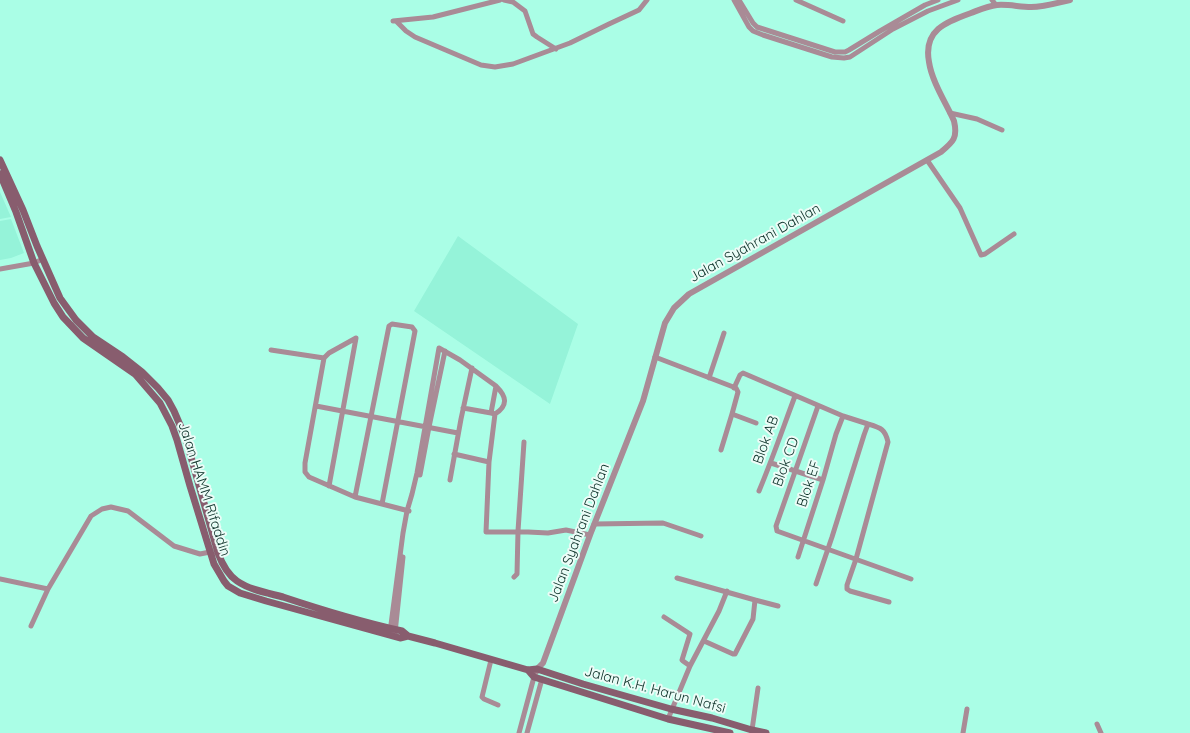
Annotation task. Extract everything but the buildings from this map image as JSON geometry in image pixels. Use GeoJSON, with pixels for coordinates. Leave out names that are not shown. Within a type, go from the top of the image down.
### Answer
{"type":"FeatureCollection","features":[{"type":"Feature","properties":{"kind":"main road","name":"Jalan HAMM Rifaddin"},"geometry":{"type":"LineString","coordinates":[[0,160],[60,298],[76,320],[93,337],[142,372],[168,400],[182,428],[192,458],[221,560],[226,570],[236,580],[246,586],[393,632],[400,638],[408,636],[539,674]]}},
{"type":"Feature","properties":{"kind":"main road","name":"Jalan HAMM Rifaddin"},"geometry":{"type":"LineString","coordinates":[[0,174],[16,212],[34,262],[54,303],[63,317],[83,338],[135,374],[160,404],[172,426],[184,461],[190,486],[214,564],[228,586],[240,593],[266,601],[393,632]]}},
{"type":"Feature","properties":{"kind":"main road"},"geometry":{"type":"LineString","coordinates":[[184,461],[192,458]]}},
{"type":"Feature","properties":{"kind":"main road","name":"Jalan K.H. Harun Nafsi"},"geometry":{"type":"LineString","coordinates":[[539,674],[766,733]]}},
{"type":"Feature","properties":{"kind":"main road","name":"Jalan K.H. Harun Nafsi"},"geometry":{"type":"LineString","coordinates":[[539,674],[668,720],[730,733]]}},
{"type":"Feature","properties":{"kind":"street"},"geometry":{"type":"LineString","coordinates":[[500,0],[433,16],[395,22],[415,37],[481,65],[495,67],[513,64],[570,43],[639,10],[647,0]]}},
{"type":"Feature","properties":{"kind":"street"},"geometry":{"type":"LineString","coordinates":[[504,0],[513,2],[525,11],[533,34],[556,49]]}},
{"type":"Feature","properties":{"kind":"street"},"geometry":{"type":"LineString","coordinates":[[734,0],[749,27],[753,31],[832,57],[844,58],[850,56],[893,29],[928,11],[958,0]]}},
{"type":"Feature","properties":{"kind":"street"},"geometry":{"type":"LineString","coordinates":[[739,0],[757,27],[835,52],[849,50],[925,5],[938,0]]}},
{"type":"Feature","properties":{"kind":"street"},"geometry":{"type":"LineString","coordinates":[[796,0],[843,21]]}},
{"type":"Feature","properties":{"kind":"street","name":"Jalan Syahrani Dahlan"},"geometry":{"type":"LineString","coordinates":[[539,674],[588,534],[594,524],[643,401],[665,323],[674,308],[689,294],[927,160],[952,142],[956,129],[954,121],[933,76],[929,63],[928,50],[930,40],[934,32],[943,24],[998,3],[1030,7],[1070,0]]}},
{"type":"Feature","properties":{"kind":"street"},"geometry":{"type":"LineString","coordinates":[[950,113],[977,119],[1002,130]]}},
{"type":"Feature","properties":{"kind":"street"},"geometry":{"type":"LineString","coordinates":[[927,160],[960,208],[981,255],[985,254],[1014,234]]}},
{"type":"Feature","properties":{"kind":"street"},"geometry":{"type":"LineString","coordinates":[[0,269],[43,259]]}},
{"type":"Feature","properties":{"kind":"street"},"geometry":{"type":"LineString","coordinates":[[355,497],[389,326],[392,324],[412,327],[415,331],[382,504]]}},
{"type":"Feature","properties":{"kind":"street"},"geometry":{"type":"LineString","coordinates":[[709,378],[724,333]]}},
{"type":"Feature","properties":{"kind":"street"},"geometry":{"type":"LineString","coordinates":[[329,486],[357,338],[329,353],[324,358],[304,470],[309,477],[329,486],[355,497],[409,511]]}},
{"type":"Feature","properties":{"kind":"street"},"geometry":{"type":"LineString","coordinates":[[393,632],[403,533],[417,489],[439,348],[472,368],[504,394],[505,398],[502,407],[493,413],[463,408]]}},
{"type":"Feature","properties":{"kind":"street"},"geometry":{"type":"LineString","coordinates":[[271,350],[324,358]]}},
{"type":"Feature","properties":{"kind":"street"},"geometry":{"type":"LineString","coordinates":[[427,426],[445,351]]}},
{"type":"Feature","properties":{"kind":"street"},"geometry":{"type":"LineString","coordinates":[[655,357],[737,389],[738,392],[721,450]]}},
{"type":"Feature","properties":{"kind":"street"},"geometry":{"type":"LineString","coordinates":[[450,480],[458,433],[472,368]]}},
{"type":"Feature","properties":{"kind":"street"},"geometry":{"type":"LineString","coordinates":[[734,388],[740,375],[743,373],[818,406],[843,416],[879,427],[884,431],[888,442],[847,589],[888,602]]}},
{"type":"Feature","properties":{"kind":"street"},"geometry":{"type":"LineString","coordinates":[[496,386],[489,462],[486,531],[548,533],[566,530],[588,534]]}},
{"type":"Feature","properties":{"kind":"street","name":"Blok AB"},"geometry":{"type":"LineString","coordinates":[[759,491],[771,463],[795,396]]}},
{"type":"Feature","properties":{"kind":"street"},"geometry":{"type":"LineString","coordinates":[[316,406],[458,433]]}},
{"type":"Feature","properties":{"kind":"street","name":"Blok CD"},"geometry":{"type":"LineString","coordinates":[[802,540],[779,533],[776,526],[818,406]]}},
{"type":"Feature","properties":{"kind":"street"},"geometry":{"type":"LineString","coordinates":[[732,414],[756,423]]}},
{"type":"Feature","properties":{"kind":"street","name":"Blok EF"},"geometry":{"type":"LineString","coordinates":[[798,556],[802,540],[824,480],[836,434],[843,416]]}},
{"type":"Feature","properties":{"kind":"street"},"geometry":{"type":"LineString","coordinates":[[816,584],[868,424]]}},
{"type":"Feature","properties":{"kind":"street"},"geometry":{"type":"LineString","coordinates":[[514,577],[518,574],[518,531],[524,442]]}},
{"type":"Feature","properties":{"kind":"street"},"geometry":{"type":"LineString","coordinates":[[454,454],[489,462]]}},
{"type":"Feature","properties":{"kind":"street"},"geometry":{"type":"LineString","coordinates":[[771,463],[824,480]]}},
{"type":"Feature","properties":{"kind":"street"},"geometry":{"type":"LineString","coordinates":[[31,626],[48,589],[91,516],[102,509],[111,507],[128,511],[174,546],[200,554],[210,552]]}},
{"type":"Feature","properties":{"kind":"street"},"geometry":{"type":"LineString","coordinates":[[594,524],[663,523],[701,536]]}},
{"type":"Feature","properties":{"kind":"street"},"geometry":{"type":"LineString","coordinates":[[802,540],[911,579]]}},
{"type":"Feature","properties":{"kind":"street"},"geometry":{"type":"LineString","coordinates":[[677,578],[778,606]]}},
{"type":"Feature","properties":{"kind":"street"},"geometry":{"type":"LineString","coordinates":[[0,579],[48,589]]}},
{"type":"Feature","properties":{"kind":"street"},"geometry":{"type":"LineString","coordinates":[[668,720],[690,666],[720,611],[727,591]]}},
{"type":"Feature","properties":{"kind":"street"},"geometry":{"type":"LineString","coordinates":[[704,641],[735,654],[753,619],[755,600]]}},
{"type":"Feature","properties":{"kind":"street"},"geometry":{"type":"LineString","coordinates":[[664,617],[690,634],[682,660],[690,666]]}},
{"type":"Feature","properties":{"kind":"street"},"geometry":{"type":"LineString","coordinates":[[492,660],[482,697],[498,705]]}},
{"type":"Feature","properties":{"kind":"street"},"geometry":{"type":"LineString","coordinates":[[519,733],[539,674]]}},
{"type":"Feature","properties":{"kind":"street"},"geometry":{"type":"LineString","coordinates":[[527,733],[539,674]]}},
{"type":"Feature","properties":{"kind":"street"},"geometry":{"type":"LineString","coordinates":[[752,730],[758,688]]}},
{"type":"Feature","properties":{"kind":"street"},"geometry":{"type":"LineString","coordinates":[[963,733],[967,709]]}},
{"type":"Feature","properties":{"kind":"street"},"geometry":{"type":"LineString","coordinates":[[1097,724],[1101,733]]}},
{"type":"Feature","properties":{"kind":"shaded area"},"geometry":{"type":"Polygon","coordinates":[[[0,192],[11,217],[0,219],[0,192]]]}},
{"type":"Feature","properties":{"kind":"shaded area"},"geometry":{"type":"Polygon","coordinates":[[[11,219],[24,253],[0,260],[0,221],[11,219]]]}},
{"type":"Feature","properties":{"kind":"shaded area"},"geometry":{"type":"Polygon","coordinates":[[[458,236],[578,324],[550,404],[414,311],[458,236]]]}}]}
